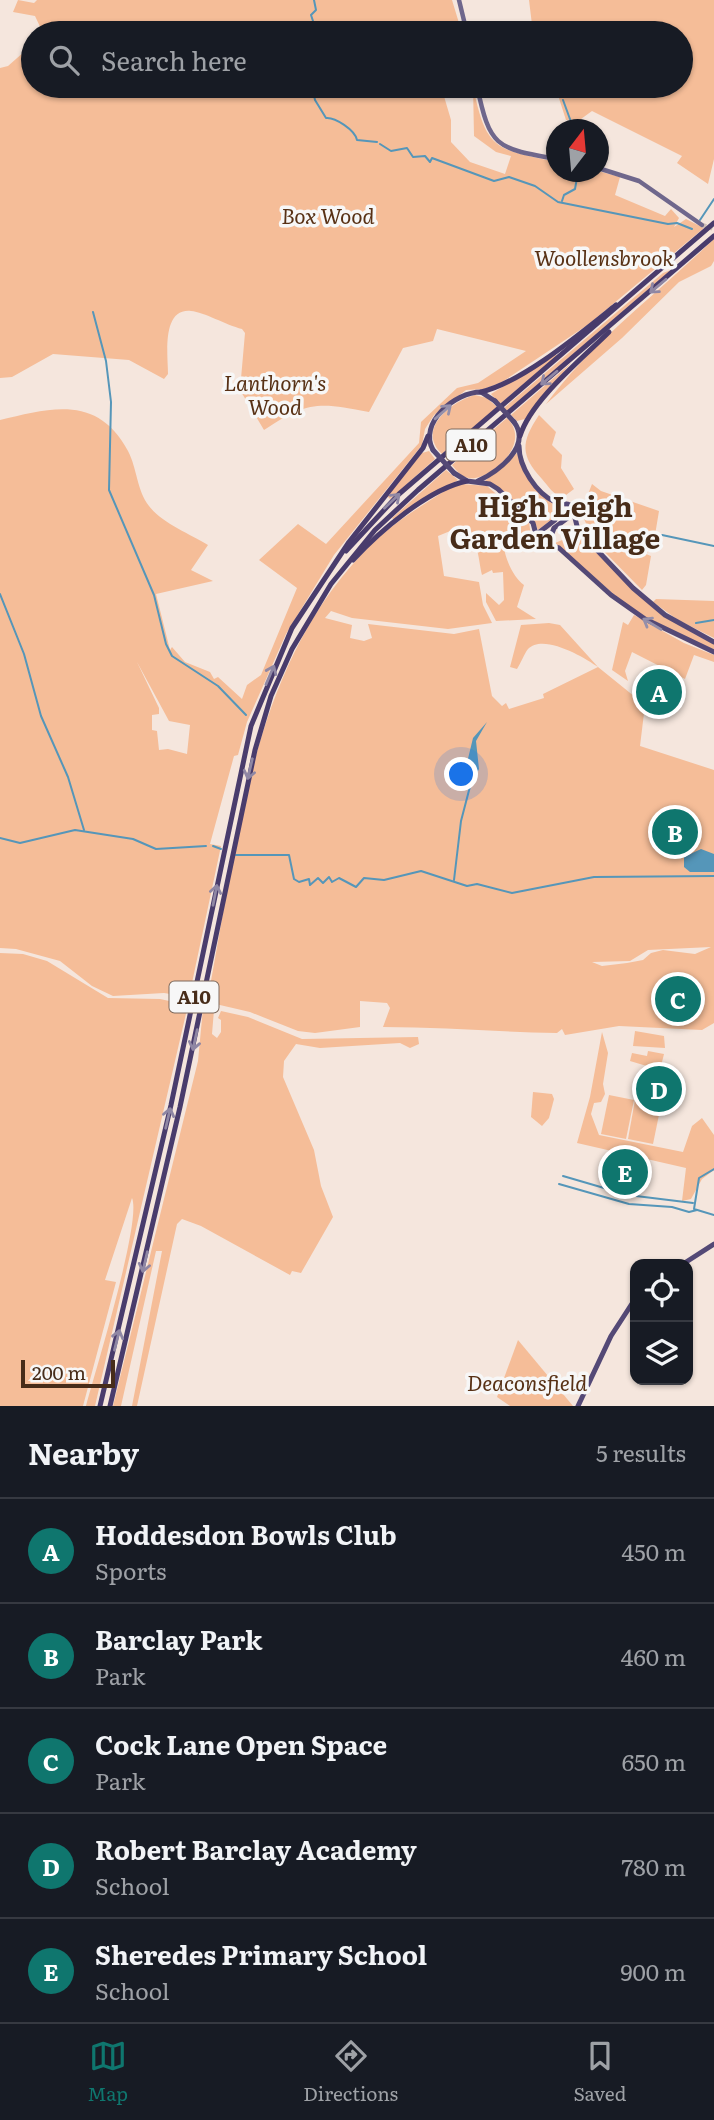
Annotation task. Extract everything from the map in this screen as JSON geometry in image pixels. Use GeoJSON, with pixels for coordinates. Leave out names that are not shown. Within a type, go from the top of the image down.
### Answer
{"type":"FeatureCollection","features":[{"type":"Feature","properties":{"kind":"highway","name":"A10"},"geometry":{"type":"LineString","coordinates":[[100,1406],[171,1105],[251,726],[292,628],[330,569],[399,494],[651,280],[714,223]]}},
{"type":"Feature","properties":{"kind":"highway","name":"A10"},"geometry":{"type":"LineString","coordinates":[[110,1406],[180,1107],[255,750],[274,688],[319,602],[353,555],[396,510],[714,236]]}},
{"type":"Feature","properties":{"kind":"highway"},"geometry":{"type":"LineString","coordinates":[[481,392],[502,384],[556,350],[651,280]]}},
{"type":"Feature","properties":{"kind":"highway"},"geometry":{"type":"LineString","coordinates":[[520,436],[528,419],[551,392],[639,302]]}},
{"type":"Feature","properties":{"kind":"highway"},"geometry":{"type":"LineString","coordinates":[[330,569],[367,517],[423,448],[428,436]]}},
{"type":"Feature","properties":{"kind":"highway"},"geometry":{"type":"LineString","coordinates":[[319,602],[365,547],[389,526],[451,485],[467,481]]}},
{"type":"Feature","properties":{"kind":"main road"},"geometry":{"type":"LineString","coordinates":[[459,0],[464,21]]}},
{"type":"Feature","properties":{"kind":"main road"},"geometry":{"type":"LineString","coordinates":[[479,98],[484,120],[497,141],[512,150],[546,157]]}},
{"type":"Feature","properties":{"kind":"main road"},"geometry":{"type":"LineString","coordinates":[[609,171],[639,181],[702,225]]}},
{"type":"Feature","properties":{"kind":"main road","name":"A10"},"geometry":{"type":"LineString","coordinates":[[537,534],[529,519],[498,489],[467,481],[454,472],[433,450],[428,436],[430,425],[467,393],[481,392],[495,401],[514,422],[520,436],[520,461],[527,473],[550,499],[562,504]]}},
{"type":"Feature","properties":{"kind":"main road","name":"A10"},"geometry":{"type":"LineString","coordinates":[[477,482],[519,446]]}},
{"type":"Feature","properties":{"kind":"main road"},"geometry":{"type":"LineString","coordinates":[[714,642],[675,621],[643,597],[578,530],[572,506],[562,504],[555,520],[537,534],[539,544],[559,548],[611,595],[645,619],[714,652]]}},
{"type":"Feature","properties":{"kind":"main road"},"geometry":{"type":"LineString","coordinates":[[548,544],[554,528],[573,514]]}},
{"type":"Feature","properties":{"kind":"main road"},"geometry":{"type":"LineString","coordinates":[[691,1259],[714,1244]]}},
{"type":"Feature","properties":{"kind":"main road"},"geometry":{"type":"LineString","coordinates":[[578,1406],[611,1336],[630,1307]]}},
{"type":"Feature","properties":{"kind":"green space"},"geometry":{"type":"Polygon","coordinates":[[[18,0],[34,3],[37,0],[452,0],[458,21],[37,21],[35,16],[13,12],[18,0]]]}},
{"type":"Feature","properties":{"kind":"green space"},"geometry":{"type":"Polygon","coordinates":[[[529,0],[714,0],[714,159],[708,184],[677,163],[682,156],[592,111],[581,119],[566,119],[559,98],[693,98],[693,21],[532,21],[529,0]]]}},
{"type":"Feature","properties":{"kind":"green space"},"geometry":{"type":"Polygon","coordinates":[[[21,55],[21,98],[445,98],[451,120],[451,142],[470,162],[505,174],[511,156],[496,152],[474,136],[473,98],[476,98],[483,123],[496,143],[519,154],[546,160],[546,182],[609,182],[609,174],[620,177],[615,195],[665,216],[671,209],[679,218],[674,227],[686,219],[704,228],[589,324],[502,382],[484,389],[466,390],[434,415],[425,429],[422,445],[334,555],[286,634],[247,722],[238,755],[234,756],[210,844],[221,846],[189,997],[164,993],[113,996],[92,986],[60,961],[16,949],[0,948],[0,420],[37,412],[72,410],[88,413],[102,420],[116,433],[128,451],[149,506],[169,523],[208,545],[191,570],[213,581],[156,594],[170,650],[172,647],[185,662],[210,672],[214,679],[218,677],[242,699],[247,685],[261,675],[297,588],[259,560],[298,524],[326,544],[419,443],[421,422],[457,388],[478,383],[526,351],[437,329],[433,341],[403,348],[369,412],[314,406],[279,420],[264,430],[240,390],[245,333],[242,329],[191,311],[181,312],[171,325],[167,345],[168,374],[164,379],[129,360],[53,354],[12,377],[0,378],[0,68],[8,66],[21,55]],[[137,662],[159,708],[159,714],[152,715],[152,730],[157,731],[159,750],[168,749],[187,754],[190,725],[169,721],[137,662]]]}},
{"type":"Feature","properties":{"kind":"green space"},"geometry":{"type":"Polygon","coordinates":[[[714,239],[714,261],[711,266],[679,282],[622,338],[546,404],[584,359],[714,239]]]}},
{"type":"Feature","properties":{"kind":"green space"},"geometry":{"type":"Polygon","coordinates":[[[671,270],[507,411],[504,408],[663,273],[671,270]]]}},
{"type":"Feature","properties":{"kind":"green space"},"geometry":{"type":"Polygon","coordinates":[[[555,354],[557,356],[500,404],[491,394],[555,354]]]}},
{"type":"Feature","properties":{"kind":"green space"},"geometry":{"type":"Polygon","coordinates":[[[571,363],[525,419],[517,421],[511,415],[571,363]]]}},
{"type":"Feature","properties":{"kind":"green space"},"geometry":{"type":"Polygon","coordinates":[[[475,395],[487,398],[497,407],[442,454],[435,445],[433,436],[439,418],[456,404],[475,395]]]}},
{"type":"Feature","properties":{"kind":"green space"},"geometry":{"type":"Polygon","coordinates":[[[539,415],[556,432],[552,445],[562,455],[561,468],[574,489],[562,498],[551,490],[527,455],[526,441],[539,415]]]}},
{"type":"Feature","properties":{"kind":"green space"},"geometry":{"type":"Polygon","coordinates":[[[507,418],[514,428],[515,439],[505,460],[477,478],[469,478],[459,473],[452,465],[507,418]]]}},
{"type":"Feature","properties":{"kind":"green space"},"geometry":{"type":"Polygon","coordinates":[[[429,451],[435,459],[390,499],[386,495],[422,453],[429,451]]]}},
{"type":"Feature","properties":{"kind":"green space"},"geometry":{"type":"Polygon","coordinates":[[[517,453],[525,475],[558,505],[555,517],[538,530],[536,525],[485,481],[517,453]]]}},
{"type":"Feature","properties":{"kind":"green space"},"geometry":{"type":"Polygon","coordinates":[[[446,470],[458,480],[394,520],[392,518],[446,470]]]}},
{"type":"Feature","properties":{"kind":"green space"},"geometry":{"type":"Polygon","coordinates":[[[592,484],[601,491],[659,511],[653,547],[646,554],[651,556],[646,585],[642,590],[585,532],[588,528],[581,512],[592,484]]]}},
{"type":"Feature","properties":{"kind":"green space"},"geometry":{"type":"Polygon","coordinates":[[[454,485],[487,486],[529,522],[531,536],[518,543],[504,540],[504,545],[512,571],[524,585],[517,607],[536,619],[496,621],[486,602],[486,593],[499,605],[504,600],[503,572],[493,573],[492,570],[482,575],[474,540],[460,527],[438,536],[444,576],[479,582],[483,605],[492,623],[448,629],[352,618],[331,611],[325,618],[352,625],[350,638],[364,641],[372,638],[368,624],[454,634],[479,629],[492,696],[502,706],[506,703],[509,709],[544,698],[543,694],[598,667],[645,705],[640,746],[714,770],[714,1023],[702,1030],[619,1026],[565,1035],[562,1029],[557,1033],[383,1027],[390,1008],[387,1003],[360,1001],[360,1027],[315,1033],[298,1031],[250,1012],[207,1002],[239,825],[253,766],[271,708],[294,654],[323,602],[361,555],[393,526],[454,485]],[[711,947],[648,950],[630,961],[592,962],[602,966],[627,963],[643,960],[651,953],[663,950],[695,954],[711,947]]]}},
{"type":"Feature","properties":{"kind":"green space"},"geometry":{"type":"Polygon","coordinates":[[[579,533],[641,595],[676,622],[714,644],[714,650],[653,622],[618,598],[555,543],[579,533]]]}},
{"type":"Feature","properties":{"kind":"green space"},"geometry":{"type":"Polygon","coordinates":[[[656,599],[714,601],[714,638],[678,620],[653,602],[656,599]]]}},
{"type":"Feature","properties":{"kind":"green space"},"geometry":{"type":"Polygon","coordinates":[[[634,615],[684,643],[714,655],[714,662],[694,655],[685,679],[632,652],[625,671],[628,681],[612,670],[623,622],[628,625],[634,615]]]}},
{"type":"Feature","properties":{"kind":"green space"},"geometry":{"type":"Polygon","coordinates":[[[521,625],[560,625],[598,667],[563,648],[543,644],[528,649],[517,669],[510,667],[521,625]]]}},
{"type":"Feature","properties":{"kind":"green space"},"geometry":{"type":"Polygon","coordinates":[[[654,678],[679,691],[671,710],[645,696],[654,678]]]}},
{"type":"Feature","properties":{"kind":"green space"},"geometry":{"type":"Polygon","coordinates":[[[0,953],[23,954],[47,961],[108,998],[160,999],[188,1005],[95,1406],[86,1406],[124,1265],[133,1212],[132,1198],[105,1280],[116,1282],[83,1406],[0,1406],[0,953]]]}},
{"type":"Feature","properties":{"kind":"green space"},"geometry":{"type":"Polygon","coordinates":[[[203,1008],[214,1010],[212,1034],[217,1038],[221,1032],[221,1020],[218,1018],[221,1011],[248,1017],[302,1039],[418,1037],[419,1044],[410,1048],[400,1043],[320,1048],[296,1044],[284,1061],[283,1077],[314,1150],[321,1186],[333,1217],[301,1273],[292,1271],[290,1275],[201,1226],[182,1219],[177,1224],[137,1406],[132,1406],[162,1251],[156,1251],[121,1406],[113,1406],[198,1061],[203,1008]]]}},
{"type":"Feature","properties":{"kind":"green space"},"geometry":{"type":"Polygon","coordinates":[[[635,1031],[664,1036],[665,1048],[633,1046],[635,1031]]]}},
{"type":"Feature","properties":{"kind":"green space"},"geometry":{"type":"Polygon","coordinates":[[[602,1032],[608,1053],[603,1084],[605,1094],[601,1102],[594,1103],[591,1114],[599,1135],[683,1152],[692,1126],[702,1118],[714,1135],[714,1170],[702,1179],[691,1199],[682,1201],[686,1168],[577,1143],[590,1097],[602,1032]]]}},
{"type":"Feature","properties":{"kind":"green space"},"geometry":{"type":"Polygon","coordinates":[[[648,1051],[664,1054],[660,1070],[630,1061],[632,1053],[647,1056],[648,1051]]]}},
{"type":"Feature","properties":{"kind":"green space"},"geometry":{"type":"Polygon","coordinates":[[[533,1092],[552,1094],[554,1099],[549,1118],[542,1126],[531,1117],[533,1092]]]}},
{"type":"Feature","properties":{"kind":"green space"},"geometry":{"type":"Polygon","coordinates":[[[609,1095],[634,1100],[626,1139],[601,1134],[609,1095]]]}},
{"type":"Feature","properties":{"kind":"green space"},"geometry":{"type":"Polygon","coordinates":[[[635,1100],[661,1105],[653,1144],[628,1139],[635,1100]]]}},
{"type":"Feature","properties":{"kind":"green space","name":"Deaconsfield"},"geometry":{"type":"Polygon","coordinates":[[[518,1340],[573,1406],[510,1406],[497,1397],[518,1340]]]}},
{"type":"Feature","properties":{"kind":"water"},"geometry":{"type":"Polygon","coordinates":[[[487,722],[476,741],[479,769],[476,775],[471,774],[466,767],[473,738],[487,722]]]}},
{"type":"Feature","properties":{"kind":"water"},"geometry":{"type":"Polygon","coordinates":[[[701,849],[714,854],[714,872],[690,872],[684,867],[684,857],[701,849]]]}},
{"type":"Feature","properties":{"kind":"waterway"},"geometry":{"type":"LineString","coordinates":[[313,21],[311,15],[316,10],[314,0]]}},
{"type":"Feature","properties":{"kind":"waterway"},"geometry":{"type":"LineString","coordinates":[[315,98],[326,118],[344,125],[353,132],[357,140],[377,142]]}},
{"type":"Feature","properties":{"kind":"waterway"},"geometry":{"type":"LineString","coordinates":[[563,100],[570,119]]}},
{"type":"Feature","properties":{"kind":"waterway"},"geometry":{"type":"LineString","coordinates":[[380,144],[391,151],[407,148],[413,157],[425,156],[430,162],[432,158],[494,181],[509,177],[535,186],[558,202],[668,224],[677,223],[692,229]]}},
{"type":"Feature","properties":{"kind":"waterway"},"geometry":{"type":"LineString","coordinates":[[562,201],[564,195],[575,189],[576,182]]}},
{"type":"Feature","properties":{"kind":"waterway"},"geometry":{"type":"LineString","coordinates":[[700,220],[714,199]]}},
{"type":"Feature","properties":{"kind":"waterway"},"geometry":{"type":"LineString","coordinates":[[93,312],[106,361],[111,402],[109,490],[154,595],[166,644],[172,656],[218,686],[246,715]]}},
{"type":"Feature","properties":{"kind":"waterway"},"geometry":{"type":"LineString","coordinates":[[662,535],[714,546]]}},
{"type":"Feature","properties":{"kind":"waterway"},"geometry":{"type":"LineString","coordinates":[[0,594],[24,654],[41,716],[68,777],[84,830]]}},
{"type":"Feature","properties":{"kind":"waterway"},"geometry":{"type":"LineString","coordinates":[[696,623],[714,620]]}},
{"type":"Feature","properties":{"kind":"waterway"},"geometry":{"type":"LineString","coordinates":[[454,880],[461,821],[473,775]]}},
{"type":"Feature","properties":{"kind":"waterway"},"geometry":{"type":"LineString","coordinates":[[0,838],[20,843],[75,830],[133,839],[156,849],[206,846]]}},
{"type":"Feature","properties":{"kind":"waterway"},"geometry":{"type":"LineString","coordinates":[[213,846],[221,849]]}},
{"type":"Feature","properties":{"kind":"waterway"},"geometry":{"type":"LineString","coordinates":[[236,855],[289,855],[294,879],[299,882],[309,879],[310,885],[318,878],[323,883],[329,877],[332,882],[339,878],[356,887],[364,878],[384,880],[421,871],[467,886],[477,884],[512,893],[594,877],[714,876]]}},
{"type":"Feature","properties":{"kind":"waterway"},"geometry":{"type":"LineString","coordinates":[[714,1169],[699,1178],[694,1209],[714,1215]]}},
{"type":"Feature","properties":{"kind":"waterway"},"geometry":{"type":"LineString","coordinates":[[563,1176],[628,1195],[693,1203]]}},
{"type":"Feature","properties":{"kind":"waterway"},"geometry":{"type":"LineString","coordinates":[[559,1184],[629,1204],[672,1207],[689,1212],[697,1210]]}},
{"type":"Feature","properties":{"kind":"tunnel"},"geometry":{"type":"LineString","coordinates":[[702,225],[714,229]]}},
{"type":"Feature","properties":{"kind":"place","name":"Hoddesdon Bowls Club"},"geometry":{"type":"Point","coordinates":[659,692]}},
{"type":"Feature","properties":{"kind":"place","name":"Barclay Park"},"geometry":{"type":"Point","coordinates":[675,832]}},
{"type":"Feature","properties":{"kind":"place","name":"Cock Lane Open Space"},"geometry":{"type":"Point","coordinates":[678,999]}},
{"type":"Feature","properties":{"kind":"place","name":"Robert Barclay Academy"},"geometry":{"type":"Point","coordinates":[659,1089]}},
{"type":"Feature","properties":{"kind":"place","name":"Sheredes Primary School"},"geometry":{"type":"Point","coordinates":[625,1172]}},
{"type":"Feature","properties":{"kind":"district","name":"High Leigh Garden Village"},"geometry":{"type":"Point","coordinates":[555,523]}},
{"type":"Feature","properties":{"kind":"park label","name":"Box Wood"},"geometry":{"type":"Point","coordinates":[328,217]}},
{"type":"Feature","properties":{"kind":"park label","name":"Woollensbrook"},"geometry":{"type":"Point","coordinates":[604,259]}},
{"type":"Feature","properties":{"kind":"park label","name":"Lanthorn's Wood"},"geometry":{"type":"Point","coordinates":[275,396]}}]}
